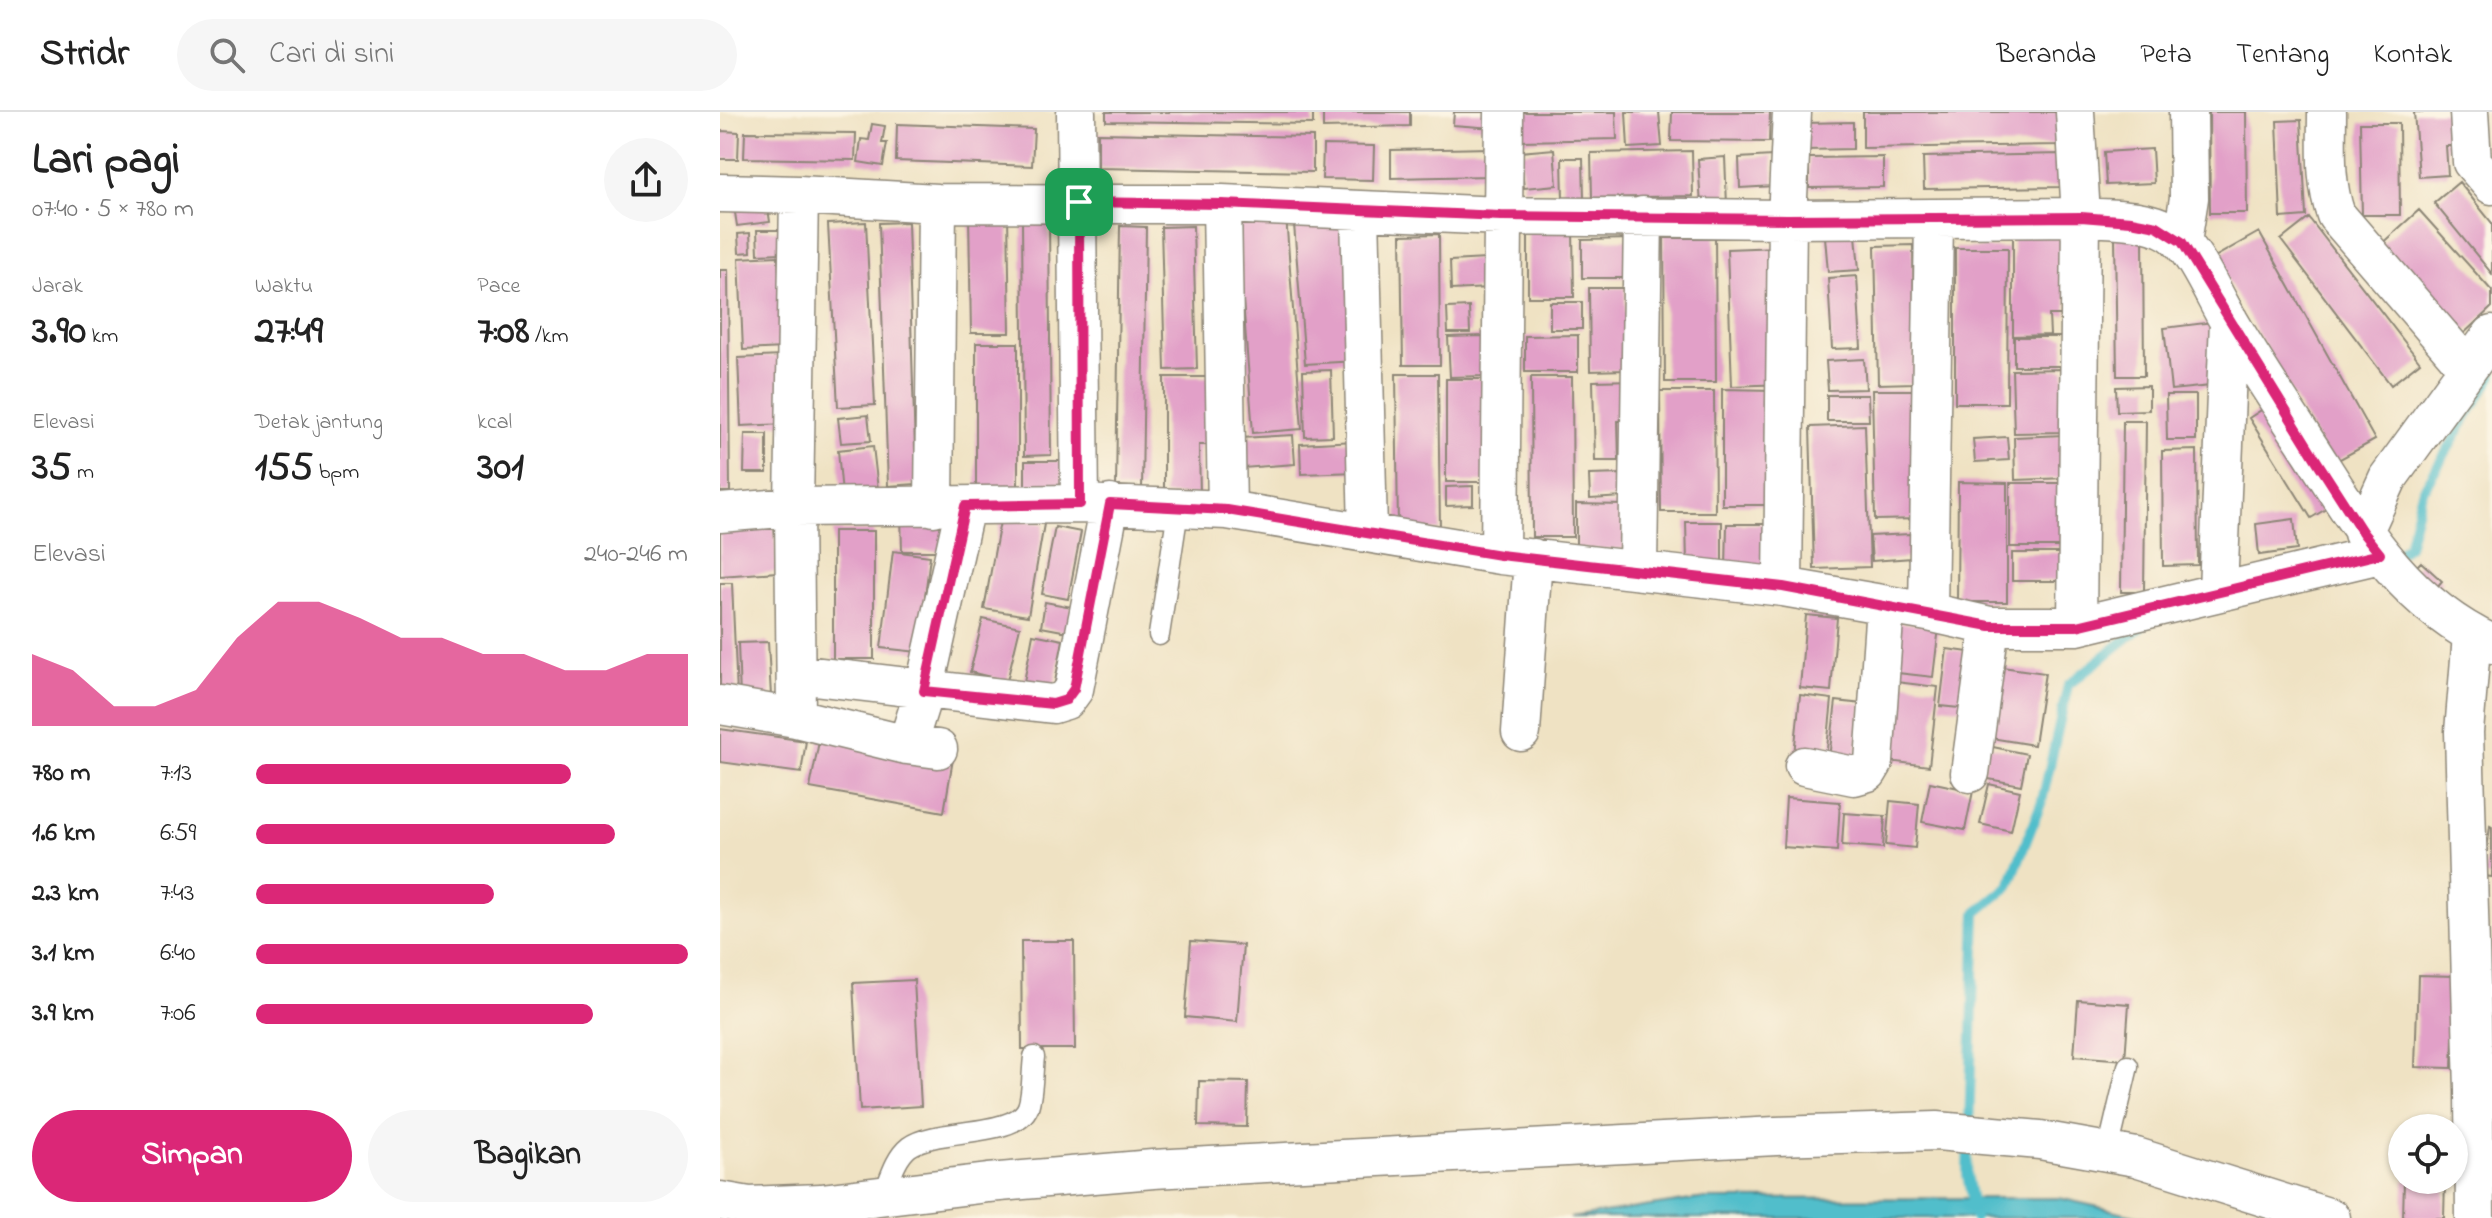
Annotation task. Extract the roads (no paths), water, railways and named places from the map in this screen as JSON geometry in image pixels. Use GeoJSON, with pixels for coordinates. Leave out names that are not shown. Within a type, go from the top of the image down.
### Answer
{"type":"FeatureCollection","features":[{"type":"Feature","properties":{"kind":"street"},"geometry":{"type":"LineString","coordinates":[[796,674],[1053,704],[1066,700],[1074,689],[1095,504],[1076,112]]}},
{"type":"Feature","properties":{"kind":"street"},"geometry":{"type":"LineString","coordinates":[[1504,112],[1501,216],[1521,732]]}},
{"type":"Feature","properties":{"kind":"street"},"geometry":{"type":"LineString","coordinates":[[1783,587],[1787,219],[1792,112]]}},
{"type":"Feature","properties":{"kind":"street"},"geometry":{"type":"LineString","coordinates":[[2075,112],[2081,217],[2077,626]]}},
{"type":"Feature","properties":{"kind":"street"},"geometry":{"type":"LineString","coordinates":[[2182,242],[2189,198],[2188,112]]}},
{"type":"Feature","properties":{"kind":"street"},"geometry":{"type":"LineString","coordinates":[[2327,112],[2329,196],[2336,215],[2468,368]]}},
{"type":"Feature","properties":{"kind":"street"},"geometry":{"type":"LineString","coordinates":[[2469,112],[2472,162],[2492,185]]}},
{"type":"Feature","properties":{"kind":"street"},"geometry":{"type":"LineString","coordinates":[[720,193],[937,203],[1222,204],[1501,216],[1787,219],[2081,217],[2157,226],[2182,242],[2229,321],[2372,543],[2412,590],[2482,640],[2464,732],[2483,1132],[2475,1218]]}},
{"type":"Feature","properties":{"kind":"street"},"geometry":{"type":"LineString","coordinates":[[796,718],[794,507],[799,195]]}},
{"type":"Feature","properties":{"kind":"street"},"geometry":{"type":"LineString","coordinates":[[720,705],[796,718],[922,747],[924,691],[949,507],[937,203]]}},
{"type":"Feature","properties":{"kind":"street"},"geometry":{"type":"LineString","coordinates":[[1222,204],[1227,510]]}},
{"type":"Feature","properties":{"kind":"street"},"geometry":{"type":"LineString","coordinates":[[1360,212],[1368,531]]}},
{"type":"Feature","properties":{"kind":"street"},"geometry":{"type":"LineString","coordinates":[[1638,569],[1643,216]]}},
{"type":"Feature","properties":{"kind":"street"},"geometry":{"type":"LineString","coordinates":[[1928,612],[1934,219]]}},
{"type":"Feature","properties":{"kind":"street"},"geometry":{"type":"LineString","coordinates":[[2218,591],[2229,321]]}},
{"type":"Feature","properties":{"kind":"street"},"geometry":{"type":"LineString","coordinates":[[2372,543],[2388,478],[2492,335]]}},
{"type":"Feature","properties":{"kind":"street"},"geometry":{"type":"LineString","coordinates":[[720,513],[794,507],[1095,504],[1227,510],[1516,556],[1783,587],[1990,626],[2077,626],[2218,591],[2372,543]]}},
{"type":"Feature","properties":{"kind":"street"},"geometry":{"type":"LineString","coordinates":[[1804,766],[1854,776],[1868,772],[1874,762],[1885,606]]}},
{"type":"Feature","properties":{"kind":"street"},"geometry":{"type":"LineString","coordinates":[[1970,773],[1990,626]]}},
{"type":"Feature","properties":{"kind":"street"},"geometry":{"type":"LineString","coordinates":[[720,1201],[749,1206],[821,1203],[1153,1169],[1776,1136],[1937,1131],[2040,1140],[2136,1157],[2331,1218]]}},
{"type":"Feature","properties":{"kind":"lane"},"geometry":{"type":"LineString","coordinates":[[1159,635],[1178,510]]}},
{"type":"Feature","properties":{"kind":"lane"},"geometry":{"type":"LineString","coordinates":[[883,1196],[899,1157],[909,1147],[928,1137],[998,1126],[1020,1118],[1028,1107],[1034,1057]]}},
{"type":"Feature","properties":{"kind":"lane"},"geometry":{"type":"LineString","coordinates":[[2108,1151],[2128,1066]]}},
{"type":"Feature","properties":{"kind":"water"},"geometry":{"type":"Polygon","coordinates":[[[2059,1198],[2147,1218],[1570,1218],[1698,1199],[2059,1198]]]}},
{"type":"Feature","properties":{"kind":"waterway"},"geometry":{"type":"LineString","coordinates":[[2393,557],[2408,546],[2422,492],[2492,376]]}},
{"type":"Feature","properties":{"kind":"waterway"},"geometry":{"type":"LineString","coordinates":[[1969,1127],[1976,913],[2009,886],[2042,801],[2068,685],[2145,624]]}},
{"type":"Feature","properties":{"kind":"waterway"},"geometry":{"type":"LineString","coordinates":[[1968,1143],[1967,1174],[1975,1218]]}}]}
